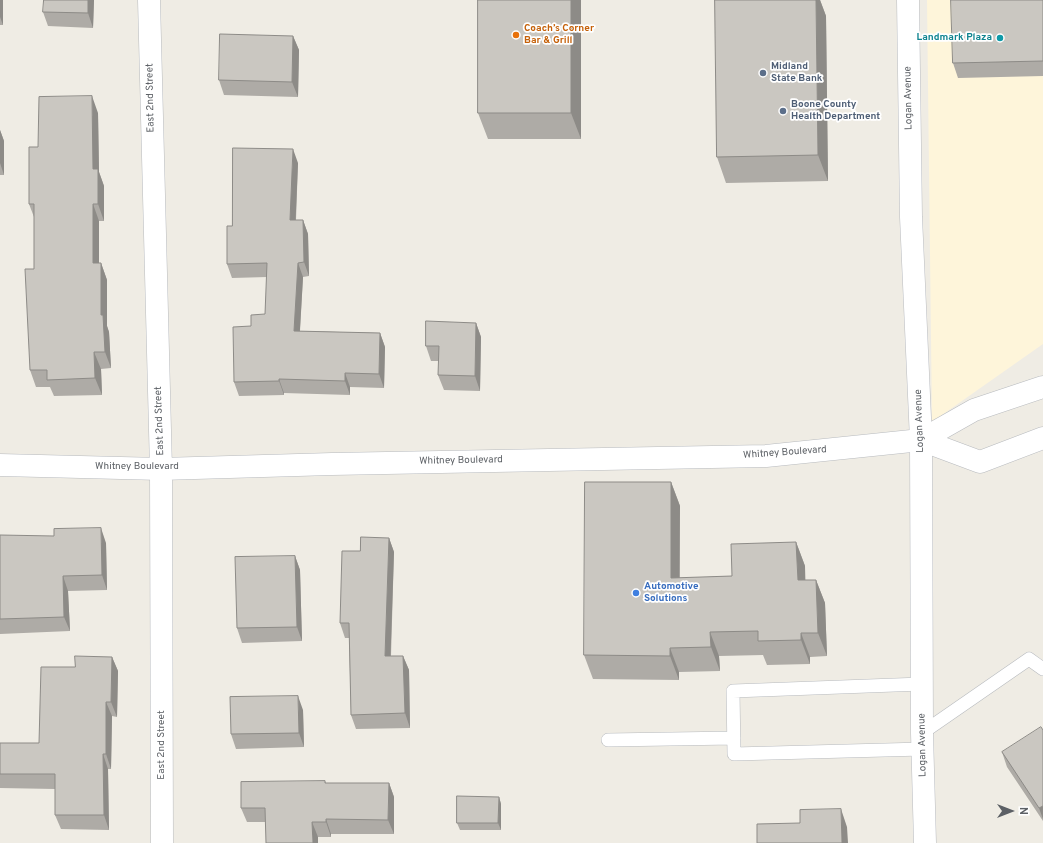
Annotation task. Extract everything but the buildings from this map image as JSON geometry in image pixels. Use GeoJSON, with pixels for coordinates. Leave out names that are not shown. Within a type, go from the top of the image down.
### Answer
{"type":"FeatureCollection","features":[{"type":"Feature","properties":{"kind":"street","name":"East 2nd Street"},"geometry":{"type":"LineString","coordinates":[[148,0],[162,468],[162,843]]}},
{"type":"Feature","properties":{"kind":"street","name":"Logan Avenue"},"geometry":{"type":"LineString","coordinates":[[908,0],[911,217],[921,440],[922,741],[925,843]]}},
{"type":"Feature","properties":{"kind":"street","name":"Whitney Boulevard"},"geometry":{"type":"LineString","coordinates":[[0,465],[162,468],[766,456],[921,440],[974,410],[1043,388]]}},
{"type":"Feature","properties":{"kind":"street","name":"Whitney Boulevard"},"geometry":{"type":"LineString","coordinates":[[921,440],[980,462],[1043,438]]}},
{"type":"Feature","properties":{"kind":"lane"},"geometry":{"type":"LineString","coordinates":[[922,684],[733,691],[734,754],[922,741],[1029,659],[1043,669]]}},
{"type":"Feature","properties":{"kind":"lane"},"geometry":{"type":"LineString","coordinates":[[608,740],[734,738]]}},
{"type":"Feature","properties":{"kind":"shaded area"},"geometry":{"type":"Polygon","coordinates":[[[927,0],[1043,0],[1043,344],[932,422],[927,0]]]}},
{"type":"Feature","properties":{"kind":"place","name":"Coach’s Corner Bar & Grill"},"geometry":{"type":"Point","coordinates":[516,35]}},
{"type":"Feature","properties":{"kind":"place","name":"Landmark Plaza"},"geometry":{"type":"Point","coordinates":[1000,38]}},
{"type":"Feature","properties":{"kind":"place","name":"Midland State Bank"},"geometry":{"type":"Point","coordinates":[763,73]}},
{"type":"Feature","properties":{"kind":"place","name":"Boone County Health Department"},"geometry":{"type":"Point","coordinates":[783,111]}},
{"type":"Feature","properties":{"kind":"place","name":"Automotive Solutions"},"geometry":{"type":"Point","coordinates":[636,593]}}]}
